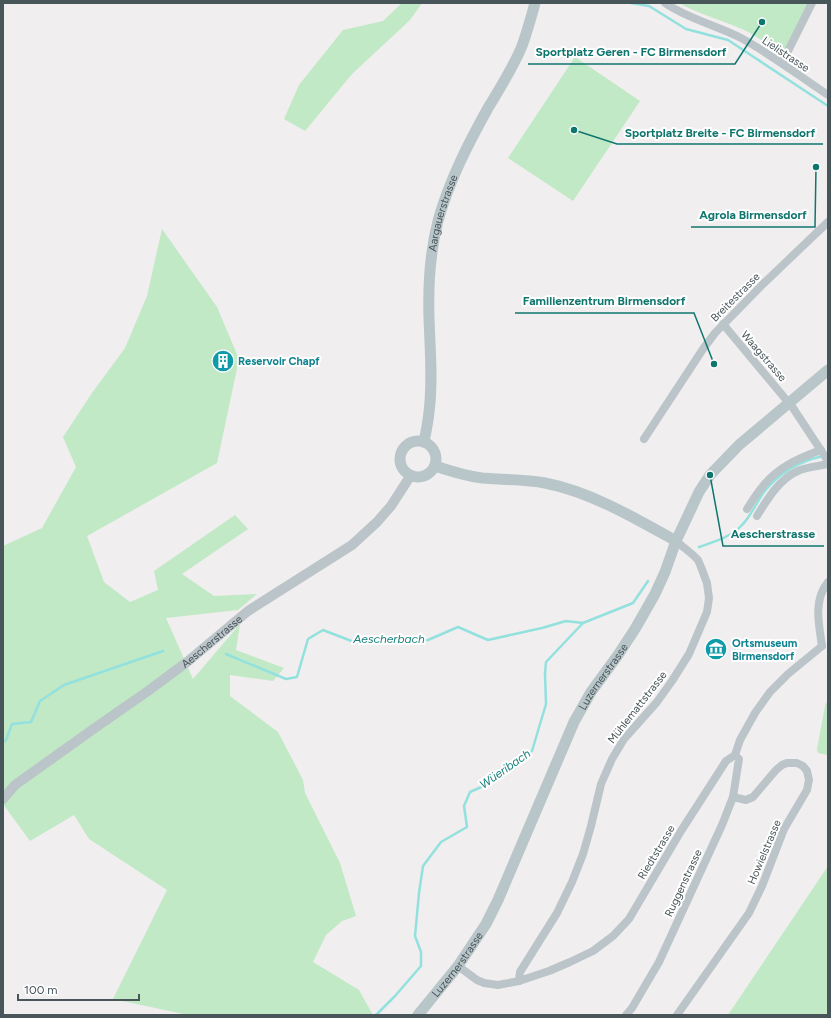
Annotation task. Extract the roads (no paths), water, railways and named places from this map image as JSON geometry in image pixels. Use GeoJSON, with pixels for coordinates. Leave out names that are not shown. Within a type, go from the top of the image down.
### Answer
{"type":"FeatureCollection","features":[{"type":"Feature","properties":{"kind":"main road","name":"Aargauerstrasse"},"geometry":{"type":"LineString","coordinates":[[424,442],[431,389],[429,316],[430,273],[438,222],[444,199],[465,150],[506,79],[522,46],[535,3]]}},
{"type":"Feature","properties":{"kind":"main road","name":"Luzernerstrasse"},"geometry":{"type":"LineString","coordinates":[[418,1015],[458,966],[486,924],[498,900],[574,722],[591,692],[635,629],[655,594],[676,541],[698,492],[710,475],[739,445],[828,370]]}},
{"type":"Feature","properties":{"kind":"main road"},"geometry":{"type":"LineString","coordinates":[[414,441],[424,442],[432,447],[436,461],[435,466],[425,476],[415,477],[406,473],[401,464],[401,455],[403,450],[414,441]]}},
{"type":"Feature","properties":{"kind":"main road"},"geometry":{"type":"LineString","coordinates":[[435,466],[466,475],[531,481],[566,489],[596,500],[631,516],[676,541]]}},
{"type":"Feature","properties":{"kind":"street","name":"Lielistrasse"},"geometry":{"type":"LineString","coordinates":[[665,3],[688,15],[742,38],[782,63],[828,95]]}},
{"type":"Feature","properties":{"kind":"street"},"geometry":{"type":"LineString","coordinates":[[782,63],[812,3]]}},
{"type":"Feature","properties":{"kind":"street","name":"Breitestrasse"},"geometry":{"type":"LineString","coordinates":[[644,438],[715,332],[828,222]]}},
{"type":"Feature","properties":{"kind":"street","name":"Waagstrasse"},"geometry":{"type":"LineString","coordinates":[[723,324],[789,402],[825,458]]}},
{"type":"Feature","properties":{"kind":"street"},"geometry":{"type":"LineString","coordinates":[[747,509],[763,486],[775,473],[788,464],[802,457],[825,458]]}},
{"type":"Feature","properties":{"kind":"street"},"geometry":{"type":"LineString","coordinates":[[757,516],[768,497],[786,479],[799,471],[816,466],[825,458]]}},
{"type":"Feature","properties":{"kind":"street","name":"Aescherstrasse"},"geometry":{"type":"LineString","coordinates":[[3,799],[15,785],[148,692],[187,662],[248,611],[352,545],[377,522],[391,506],[411,475]]}},
{"type":"Feature","properties":{"kind":"street","name":"Mühlemattstrasse"},"geometry":{"type":"LineString","coordinates":[[519,980],[520,972],[557,913],[572,882],[583,854],[601,784],[612,759],[624,739],[657,702],[672,681],[689,654],[706,612],[709,598],[707,583],[701,567],[698,560],[676,541]]}},
{"type":"Feature","properties":{"kind":"street"},"geometry":{"type":"LineString","coordinates":[[825,648],[820,630],[818,608],[821,593],[828,582]]}},
{"type":"Feature","properties":{"kind":"street","name":"Riedtstrasse"},"geometry":{"type":"LineString","coordinates":[[458,966],[477,980],[484,983],[498,985],[549,972],[593,951],[613,936],[629,919],[681,831],[726,761],[735,755],[740,740],[755,713],[770,692],[788,674],[825,648]]}},
{"type":"Feature","properties":{"kind":"street","name":"Ruggenstrasse"},"geometry":{"type":"LineString","coordinates":[[626,1015],[632,1008],[659,962],[722,826],[733,797],[739,759],[735,755]]}},
{"type":"Feature","properties":{"kind":"street","name":"Howielstrasse"},"geometry":{"type":"LineString","coordinates":[[677,1015],[749,913],[762,886],[784,828],[807,790],[809,780],[807,771],[803,766],[797,763],[787,763],[776,770],[753,797],[746,800],[733,797]]}},
{"type":"Feature","properties":{"kind":"waterway"},"geometry":{"type":"LineString","coordinates":[[631,3],[649,6],[686,29],[728,40],[828,106]]}},
{"type":"Feature","properties":{"kind":"waterway","name":"Wüeribach"},"geometry":{"type":"LineString","coordinates":[[699,547],[722,539],[738,529],[748,518],[764,492],[776,479],[790,469],[806,461],[823,456]]}},
{"type":"Feature","properties":{"kind":"waterway","name":"Wüeribach"},"geometry":{"type":"LineString","coordinates":[[376,1015],[421,966],[421,952],[415,936],[423,866],[441,842],[467,827],[464,806],[470,792],[488,784],[500,769],[532,751],[546,704],[546,662],[583,623],[633,603],[648,581]]}},
{"type":"Feature","properties":{"kind":"waterway","name":"Aescherbach"},"geometry":{"type":"LineString","coordinates":[[226,654],[286,679],[297,677],[308,639],[323,630],[354,642],[428,640],[458,627],[488,640],[566,621],[583,623]]}},
{"type":"Feature","properties":{"kind":"waterway","name":"Aescherbach"},"geometry":{"type":"LineString","coordinates":[[3,742],[6,740],[12,724],[31,722],[40,701],[64,685],[163,651]]}},
{"type":"Feature","properties":{"kind":"place","name":"Sportplatz Geren - FC Birmensdorf"},"geometry":{"type":"Point","coordinates":[762,22]}},
{"type":"Feature","properties":{"kind":"place","name":"Sportplatz Breite - FC Birmensdorf"},"geometry":{"type":"Point","coordinates":[574,130]}},
{"type":"Feature","properties":{"kind":"place","name":"Agrola Birmensdorf"},"geometry":{"type":"Point","coordinates":[816,167]}},
{"type":"Feature","properties":{"kind":"place","name":"Reservoir Chapf"},"geometry":{"type":"Point","coordinates":[223,361]}},
{"type":"Feature","properties":{"kind":"place","name":"Familienzentrum Birmensdorf"},"geometry":{"type":"Point","coordinates":[714,364]}},
{"type":"Feature","properties":{"kind":"place","name":"Aescherstrasse"},"geometry":{"type":"Point","coordinates":[710,475]}},
{"type":"Feature","properties":{"kind":"place","name":"Ortsmuseum Birmensdorf"},"geometry":{"type":"Point","coordinates":[716,649]}}]}
